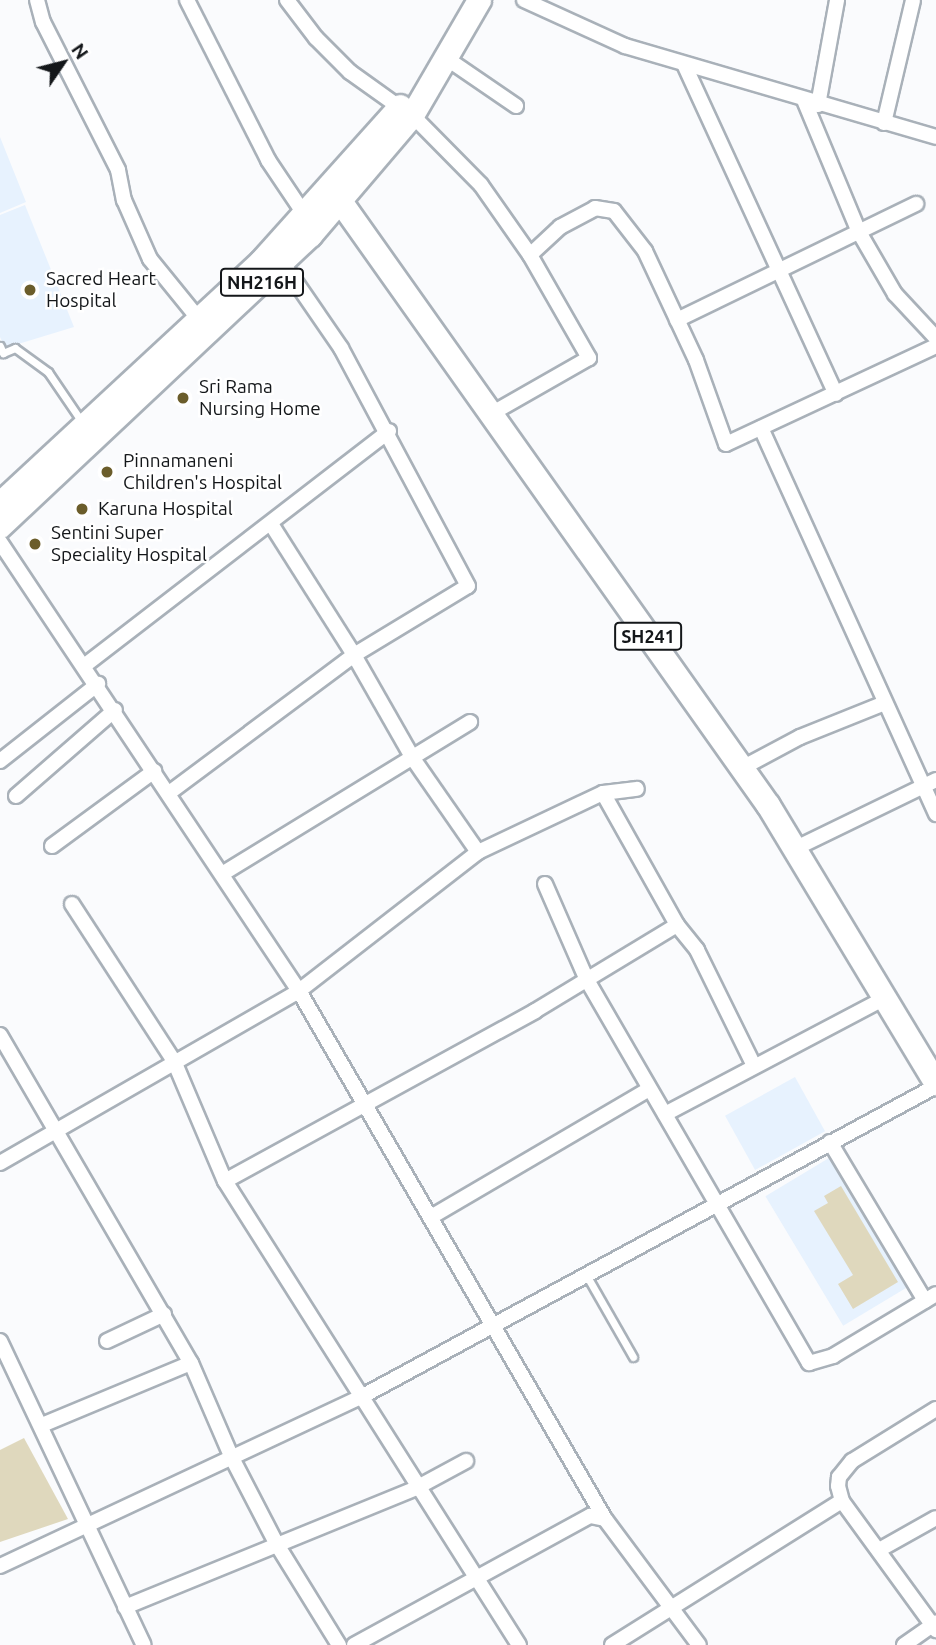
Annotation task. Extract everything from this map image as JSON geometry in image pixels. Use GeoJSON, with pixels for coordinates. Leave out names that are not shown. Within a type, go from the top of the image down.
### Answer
{"type":"FeatureCollection","features":[{"type":"Feature","properties":{"kind":"main road","name":"NH216H"},"geometry":{"type":"LineString","coordinates":[[0,526],[198,318],[305,215],[406,111],[464,0]]}},
{"type":"Feature","properties":{"kind":"main road","name":"NH216H"},"geometry":{"type":"LineString","coordinates":[[0,503],[88,433],[282,262],[341,201],[446,58],[479,0]]}},
{"type":"Feature","properties":{"kind":"main road","name":"SH241"},"geometry":{"type":"LineString","coordinates":[[341,201],[742,768],[936,1085]]}},
{"type":"Feature","properties":{"kind":"street"},"geometry":{"type":"LineString","coordinates":[[37,0],[54,46],[118,170],[124,200],[149,259],[198,318]]}},
{"type":"Feature","properties":{"kind":"street"},"geometry":{"type":"LineString","coordinates":[[187,0],[268,160],[305,215]]}},
{"type":"Feature","properties":{"kind":"street"},"geometry":{"type":"LineString","coordinates":[[287,0],[316,38],[350,72],[406,111],[481,185],[530,255],[589,358],[491,414]]}},
{"type":"Feature","properties":{"kind":"street"},"geometry":{"type":"LineString","coordinates":[[524,0],[625,46],[811,103],[936,137]]}},
{"type":"Feature","properties":{"kind":"street"},"geometry":{"type":"LineString","coordinates":[[837,0],[811,103],[859,232],[894,294],[936,338]]}},
{"type":"Feature","properties":{"kind":"street"},"geometry":{"type":"LineString","coordinates":[[884,123],[913,0]]}},
{"type":"Feature","properties":{"kind":"street"},"geometry":{"type":"LineString","coordinates":[[446,58],[516,106]]}},
{"type":"Feature","properties":{"kind":"street"},"geometry":{"type":"LineString","coordinates":[[684,64],[836,394]]}},
{"type":"Feature","properties":{"kind":"street"},"geometry":{"type":"LineString","coordinates":[[677,320],[916,204]]}},
{"type":"Feature","properties":{"kind":"street"},"geometry":{"type":"LineString","coordinates":[[530,255],[560,227],[595,208],[614,211],[645,251],[677,320],[726,444],[936,346]]}},
{"type":"Feature","properties":{"kind":"street"},"geometry":{"type":"LineString","coordinates":[[169,793],[354,655],[468,586],[389,431],[341,348],[282,262]]}},
{"type":"Feature","properties":{"kind":"street"},"geometry":{"type":"LineString","coordinates":[[761,428],[920,787],[936,814]]}},
{"type":"Feature","properties":{"kind":"street"},"geometry":{"type":"LineString","coordinates":[[84,666],[389,431]]}},
{"type":"Feature","properties":{"kind":"street"},"geometry":{"type":"LineString","coordinates":[[271,524],[354,655],[414,760],[478,852]]}},
{"type":"Feature","properties":{"kind":"street"},"geometry":{"type":"LineString","coordinates":[[0,542],[98,684],[299,991],[368,1105],[491,1329],[605,1519],[699,1645]]}},
{"type":"Feature","properties":{"kind":"street"},"geometry":{"type":"LineString","coordinates":[[0,761],[98,684]]}},
{"type":"Feature","properties":{"kind":"street"},"geometry":{"type":"LineString","coordinates":[[742,768],[800,737],[883,704]]}},
{"type":"Feature","properties":{"kind":"street"},"geometry":{"type":"LineString","coordinates":[[16,796],[115,710]]}},
{"type":"Feature","properties":{"kind":"street"},"geometry":{"type":"LineString","coordinates":[[222,874],[414,760],[470,722]]}},
{"type":"Feature","properties":{"kind":"street"},"geometry":{"type":"LineString","coordinates":[[52,846],[154,771]]}},
{"type":"Feature","properties":{"kind":"street"},"geometry":{"type":"LineString","coordinates":[[794,849],[936,780]]}},
{"type":"Feature","properties":{"kind":"street"},"geometry":{"type":"LineString","coordinates":[[0,1163],[299,991],[478,852],[603,793],[637,789]]}},
{"type":"Feature","properties":{"kind":"street"},"geometry":{"type":"LineString","coordinates":[[603,793],[677,925],[697,950],[753,1064]]}},
{"type":"Feature","properties":{"kind":"street"},"geometry":{"type":"LineString","coordinates":[[545,884],[587,979],[809,1363],[833,1356],[931,1297],[830,1142]]}},
{"type":"Feature","properties":{"kind":"street"},"geometry":{"type":"LineString","coordinates":[[72,904],[174,1061],[225,1181],[416,1488],[519,1645]]}},
{"type":"Feature","properties":{"kind":"street"},"geometry":{"type":"LineString","coordinates":[[225,1181],[368,1105],[677,925]]}},
{"type":"Feature","properties":{"kind":"street"},"geometry":{"type":"LineString","coordinates":[[665,1114],[753,1064],[884,998]]}},
{"type":"Feature","properties":{"kind":"street"},"geometry":{"type":"LineString","coordinates":[[0,1035],[58,1129],[164,1314],[191,1363],[232,1458],[276,1543],[339,1645]]}},
{"type":"Feature","properties":{"kind":"street"},"geometry":{"type":"LineString","coordinates":[[0,1566],[89,1528],[359,1398],[719,1207],[830,1142],[936,1085]]}},
{"type":"Feature","properties":{"kind":"street"},"geometry":{"type":"LineString","coordinates":[[431,1217],[649,1089]]}},
{"type":"Feature","properties":{"kind":"street"},"geometry":{"type":"LineString","coordinates":[[107,1341],[164,1314]]}},
{"type":"Feature","properties":{"kind":"street"},"geometry":{"type":"LineString","coordinates":[[0,1340],[144,1645]]}},
{"type":"Feature","properties":{"kind":"street"},"geometry":{"type":"LineString","coordinates":[[42,1425],[191,1363]]}},
{"type":"Feature","properties":{"kind":"street"},"geometry":{"type":"LineString","coordinates":[[904,1645],[935,1626],[842,1501],[839,1477],[852,1461],[936,1409]]}},
{"type":"Feature","properties":{"kind":"street"},"geometry":{"type":"LineString","coordinates":[[125,1607],[416,1488],[466,1461]]}},
{"type":"Feature","properties":{"kind":"street"},"geometry":{"type":"LineString","coordinates":[[612,1645],[670,1606],[842,1501]]}},
{"type":"Feature","properties":{"kind":"street"},"geometry":{"type":"LineString","coordinates":[[354,1645],[583,1517],[605,1519]]}},
{"type":"Feature","properties":{"kind":"street"},"geometry":{"type":"LineString","coordinates":[[880,1550],[936,1518]]}},
{"type":"Feature","properties":{"kind":"lane"},"geometry":{"type":"LineString","coordinates":[[0,346],[3,353],[15,348],[48,372],[88,433]]}},
{"type":"Feature","properties":{"kind":"lane"},"geometry":{"type":"LineString","coordinates":[[588,1278],[632,1357]]}},
{"type":"Feature","properties":{"kind":"shaded area"},"geometry":{"type":"Polygon","coordinates":[[[0,137],[26,202],[0,213],[0,137]]]}},
{"type":"Feature","properties":{"kind":"shaded area","name":"Sacred Heart Hospital"},"geometry":{"type":"Polygon","coordinates":[[[25,205],[74,327],[5,348],[0,337],[0,215],[25,205]]]}},
{"type":"Feature","properties":{"kind":"shaded area"},"geometry":{"type":"Polygon","coordinates":[[[795,1077],[825,1131],[755,1170],[725,1116],[795,1077]]]}},
{"type":"Feature","properties":{"kind":"shaded area"},"geometry":{"type":"Polygon","coordinates":[[[834,1155],[912,1284],[843,1326],[765,1196],[834,1155]]]}},
{"type":"Feature","properties":{"kind":"shaded area"},"geometry":{"type":"Polygon","coordinates":[[[841,1186],[898,1282],[853,1309],[838,1284],[853,1275],[814,1211],[828,1203],[824,1196],[841,1186]]]}},
{"type":"Feature","properties":{"kind":"shaded area"},"geometry":{"type":"Polygon","coordinates":[[[24,1438],[68,1519],[0,1542],[0,1450],[24,1438]]]}},
{"type":"Feature","properties":{"kind":"place","name":"Sacred Heart Hospital"},"geometry":{"type":"Point","coordinates":[30,290]}},
{"type":"Feature","properties":{"kind":"place","name":"Sri Rama Nursing Home"},"geometry":{"type":"Point","coordinates":[183,398]}},
{"type":"Feature","properties":{"kind":"place","name":"Pinnamaneni Children's Hospital"},"geometry":{"type":"Point","coordinates":[107,472]}},
{"type":"Feature","properties":{"kind":"place","name":"Karuna Hospital"},"geometry":{"type":"Point","coordinates":[82,509]}},
{"type":"Feature","properties":{"kind":"place","name":"Sentini Super Speciality Hospital"},"geometry":{"type":"Point","coordinates":[35,544]}}]}
